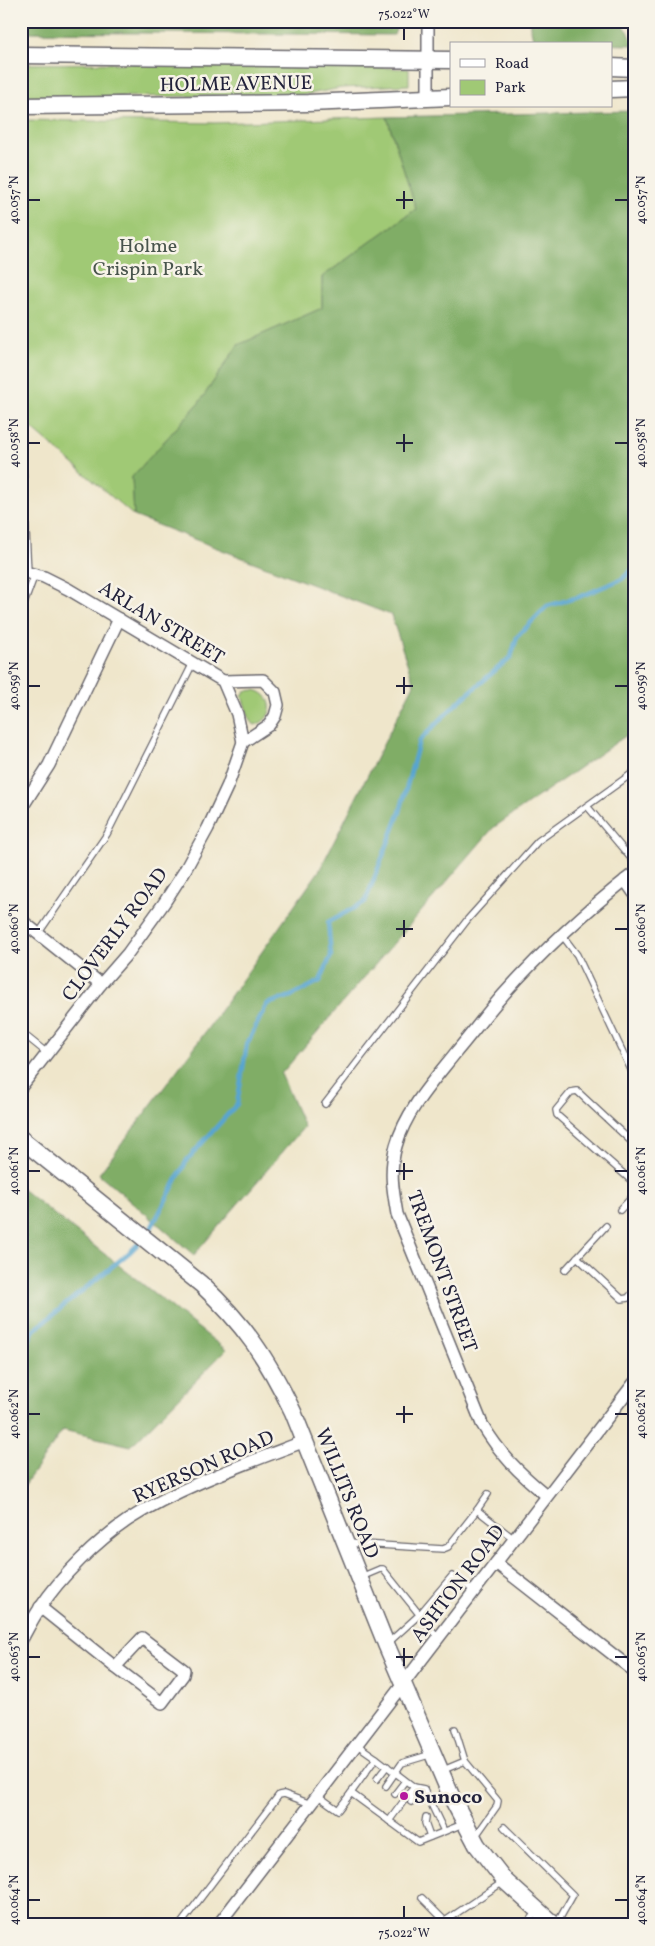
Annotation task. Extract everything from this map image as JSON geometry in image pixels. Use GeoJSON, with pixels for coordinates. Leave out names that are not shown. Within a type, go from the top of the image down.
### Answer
{"type":"FeatureCollection","features":[{"type":"Feature","properties":{"kind":"street"},"geometry":{"type":"LineString","coordinates":[[428,21],[428,98]]}},
{"type":"Feature","properties":{"kind":"street","name":"HOLME AVENUE"},"geometry":{"type":"LineString","coordinates":[[21,55],[450,60]]}},
{"type":"Feature","properties":{"kind":"street"},"geometry":{"type":"LineString","coordinates":[[614,68],[634,68]]}},
{"type":"Feature","properties":{"kind":"street","name":"HOLME AVENUE"},"geometry":{"type":"LineString","coordinates":[[21,106],[308,103],[450,97]]}},
{"type":"Feature","properties":{"kind":"street","name":"ARLAN STREET"},"geometry":{"type":"LineString","coordinates":[[28,572],[68,589],[223,681],[237,714],[243,742]]}},
{"type":"Feature","properties":{"kind":"street"},"geometry":{"type":"LineString","coordinates":[[21,808],[49,765],[119,619]]}},
{"type":"Feature","properties":{"kind":"street"},"geometry":{"type":"LineString","coordinates":[[223,681],[263,680],[275,692],[278,705],[275,716],[269,724],[243,742]]}},
{"type":"Feature","properties":{"kind":"street","name":"CLOVERLY ROAD"},"geometry":{"type":"LineString","coordinates":[[21,1087],[144,931],[184,872],[208,828],[228,785],[243,742]]}},
{"type":"Feature","properties":{"kind":"street"},"geometry":{"type":"LineString","coordinates":[[630,876],[634,893]]}},
{"type":"Feature","properties":{"kind":"street","name":"TREMONT STREET"},"geometry":{"type":"LineString","coordinates":[[546,1495],[510,1464],[494,1445],[482,1424],[397,1214],[392,1184],[392,1168],[396,1147],[404,1123],[432,1082],[503,995],[562,935],[593,906],[630,876]]}},
{"type":"Feature","properties":{"kind":"street"},"geometry":{"type":"LineString","coordinates":[[21,920],[101,984]]}},
{"type":"Feature","properties":{"kind":"street","name":"WILLITS ROAD"},"geometry":{"type":"LineString","coordinates":[[21,1139],[201,1284],[228,1309],[252,1339],[275,1375],[305,1441],[432,1754],[465,1823],[505,1881],[555,1925]]}},
{"type":"Feature","properties":{"kind":"street","name":"ASHTON ROAD"},"geometry":{"type":"LineString","coordinates":[[218,1925],[439,1639],[546,1495],[634,1383]]}},
{"type":"Feature","properties":{"kind":"street","name":"RYERSON ROAD"},"geometry":{"type":"LineString","coordinates":[[21,1641],[40,1607],[62,1581],[92,1549],[128,1520],[167,1498],[305,1441]]}},
{"type":"Feature","properties":{"kind":"street"},"geometry":{"type":"LineString","coordinates":[[496,1563],[634,1671]]}},
{"type":"Feature","properties":{"kind":"street"},"geometry":{"type":"LineString","coordinates":[[40,1607],[115,1667],[162,1704],[184,1672],[184,1670],[142,1638],[115,1667]]}},
{"type":"Feature","properties":{"kind":"lane"},"geometry":{"type":"LineString","coordinates":[[21,428],[28,572],[21,612]]}},
{"type":"Feature","properties":{"kind":"lane"},"geometry":{"type":"LineString","coordinates":[[38,934],[107,834],[193,663]]}},
{"type":"Feature","properties":{"kind":"lane"},"geometry":{"type":"LineString","coordinates":[[326,1104],[468,919],[538,841],[634,772]]}},
{"type":"Feature","properties":{"kind":"lane"},"geometry":{"type":"LineString","coordinates":[[587,806],[634,862]]}},
{"type":"Feature","properties":{"kind":"lane"},"geometry":{"type":"LineString","coordinates":[[562,935],[577,955],[634,1076]]}},
{"type":"Feature","properties":{"kind":"lane"},"geometry":{"type":"LineString","coordinates":[[21,1032],[48,1053]]}},
{"type":"Feature","properties":{"kind":"lane"},"geometry":{"type":"LineString","coordinates":[[634,1144],[577,1091],[571,1092],[556,1110],[556,1115],[634,1183]]}},
{"type":"Feature","properties":{"kind":"lane"},"geometry":{"type":"LineString","coordinates":[[620,1210],[634,1195]]}},
{"type":"Feature","properties":{"kind":"lane"},"geometry":{"type":"LineString","coordinates":[[565,1270],[606,1226]]}},
{"type":"Feature","properties":{"kind":"lane"},"geometry":{"type":"LineString","coordinates":[[577,1257],[622,1299],[628,1298],[634,1291]]}},
{"type":"Feature","properties":{"kind":"lane"},"geometry":{"type":"LineString","coordinates":[[346,1543],[443,1549],[448,1547],[488,1494]]}},
{"type":"Feature","properties":{"kind":"lane"},"geometry":{"type":"LineString","coordinates":[[477,1510],[514,1539]]}},
{"type":"Feature","properties":{"kind":"lane"},"geometry":{"type":"LineString","coordinates":[[360,1577],[383,1569],[439,1639]]}},
{"type":"Feature","properties":{"kind":"lane"},"geometry":{"type":"LineString","coordinates":[[386,1644],[419,1615],[452,1576],[475,1591]]}},
{"type":"Feature","properties":{"kind":"lane"},"geometry":{"type":"LineString","coordinates":[[455,1729],[465,1761],[498,1801],[497,1806],[474,1838]]}},
{"type":"Feature","properties":{"kind":"lane"},"geometry":{"type":"LineString","coordinates":[[356,1744],[405,1781],[413,1796]]}},
{"type":"Feature","properties":{"kind":"lane"},"geometry":{"type":"LineString","coordinates":[[386,1786],[402,1764],[432,1754]]}},
{"type":"Feature","properties":{"kind":"lane"},"geometry":{"type":"LineString","coordinates":[[180,1925],[279,1795],[284,1794],[314,1799],[338,1810],[376,1758]]}},
{"type":"Feature","properties":{"kind":"lane"},"geometry":{"type":"LineString","coordinates":[[440,1772],[465,1761]]}},
{"type":"Feature","properties":{"kind":"lane"},"geometry":{"type":"LineString","coordinates":[[377,1779],[386,1766]]}},
{"type":"Feature","properties":{"kind":"lane"},"geometry":{"type":"LineString","coordinates":[[396,1794],[405,1781]]}},
{"type":"Feature","properties":{"kind":"lane"},"geometry":{"type":"LineString","coordinates":[[389,1821],[413,1796],[424,1789],[444,1832]]}},
{"type":"Feature","properties":{"kind":"lane"},"geometry":{"type":"LineString","coordinates":[[351,1793],[363,1797],[381,1811],[389,1821],[418,1842],[465,1823]]}},
{"type":"Feature","properties":{"kind":"lane"},"geometry":{"type":"LineString","coordinates":[[419,1820],[425,1820],[430,1837]]}},
{"type":"Feature","properties":{"kind":"lane"},"geometry":{"type":"LineString","coordinates":[[504,1827],[573,1895],[555,1925]]}},
{"type":"Feature","properties":{"kind":"lane"},"geometry":{"type":"LineString","coordinates":[[422,1898],[444,1921],[505,1881]]}},
{"type":"Feature","properties":{"kind":"lane"},"geometry":{"type":"LineString","coordinates":[[526,1925],[536,1910]]}},
{"type":"Feature","properties":{"kind":"green space"},"geometry":{"type":"Polygon","coordinates":[[[21,21],[399,21],[394,35],[21,32],[21,21]]]}},
{"type":"Feature","properties":{"kind":"green space"},"geometry":{"type":"Polygon","coordinates":[[[529,21],[619,21],[628,31],[634,45],[612,45],[612,42],[534,42],[529,21]]]}},
{"type":"Feature","properties":{"kind":"green space"},"geometry":{"type":"Polygon","coordinates":[[[273,62],[409,69],[409,85],[341,88],[299,96],[21,97],[21,64],[273,62]]]}},
{"type":"Feature","properties":{"kind":"green space"},"geometry":{"type":"Polygon","coordinates":[[[634,111],[634,730],[493,828],[281,1074],[304,1127],[194,1255],[99,1174],[196,1045],[319,871],[414,684],[391,615],[134,516],[132,477],[199,403],[238,345],[322,308],[322,277],[416,209],[387,117],[634,111]]]}},
{"type":"Feature","properties":{"kind":"green space","name":"Holme Crispin Park"},"geometry":{"type":"Polygon","coordinates":[[[387,117],[416,209],[322,277],[322,308],[238,345],[199,403],[132,477],[134,516],[21,419],[21,120],[215,123],[387,117]]]}},
{"type":"Feature","properties":{"kind":"green space"},"geometry":{"type":"Polygon","coordinates":[[[254,690],[266,696],[270,707],[267,718],[255,725],[250,721],[242,696],[245,691],[254,690]]]}},
{"type":"Feature","properties":{"kind":"green space"},"geometry":{"type":"Polygon","coordinates":[[[21,1188],[226,1350],[131,1446],[63,1430],[21,1490],[21,1188]]]}},
{"type":"Feature","properties":{"kind":"waterway"},"geometry":{"type":"LineString","coordinates":[[147,1236],[187,1160],[237,1104],[247,1044],[267,1004],[291,996],[320,981],[331,956],[328,922],[365,902],[400,812],[419,741],[456,704],[511,657],[517,637],[547,606],[579,597],[622,579],[634,568]]}},
{"type":"Feature","properties":{"kind":"waterway"},"geometry":{"type":"LineString","coordinates":[[21,1355],[34,1330],[141,1241]]}},
{"type":"Feature","properties":{"kind":"place","name":"Sunoco"},"geometry":{"type":"Point","coordinates":[404,1796]}}]}
